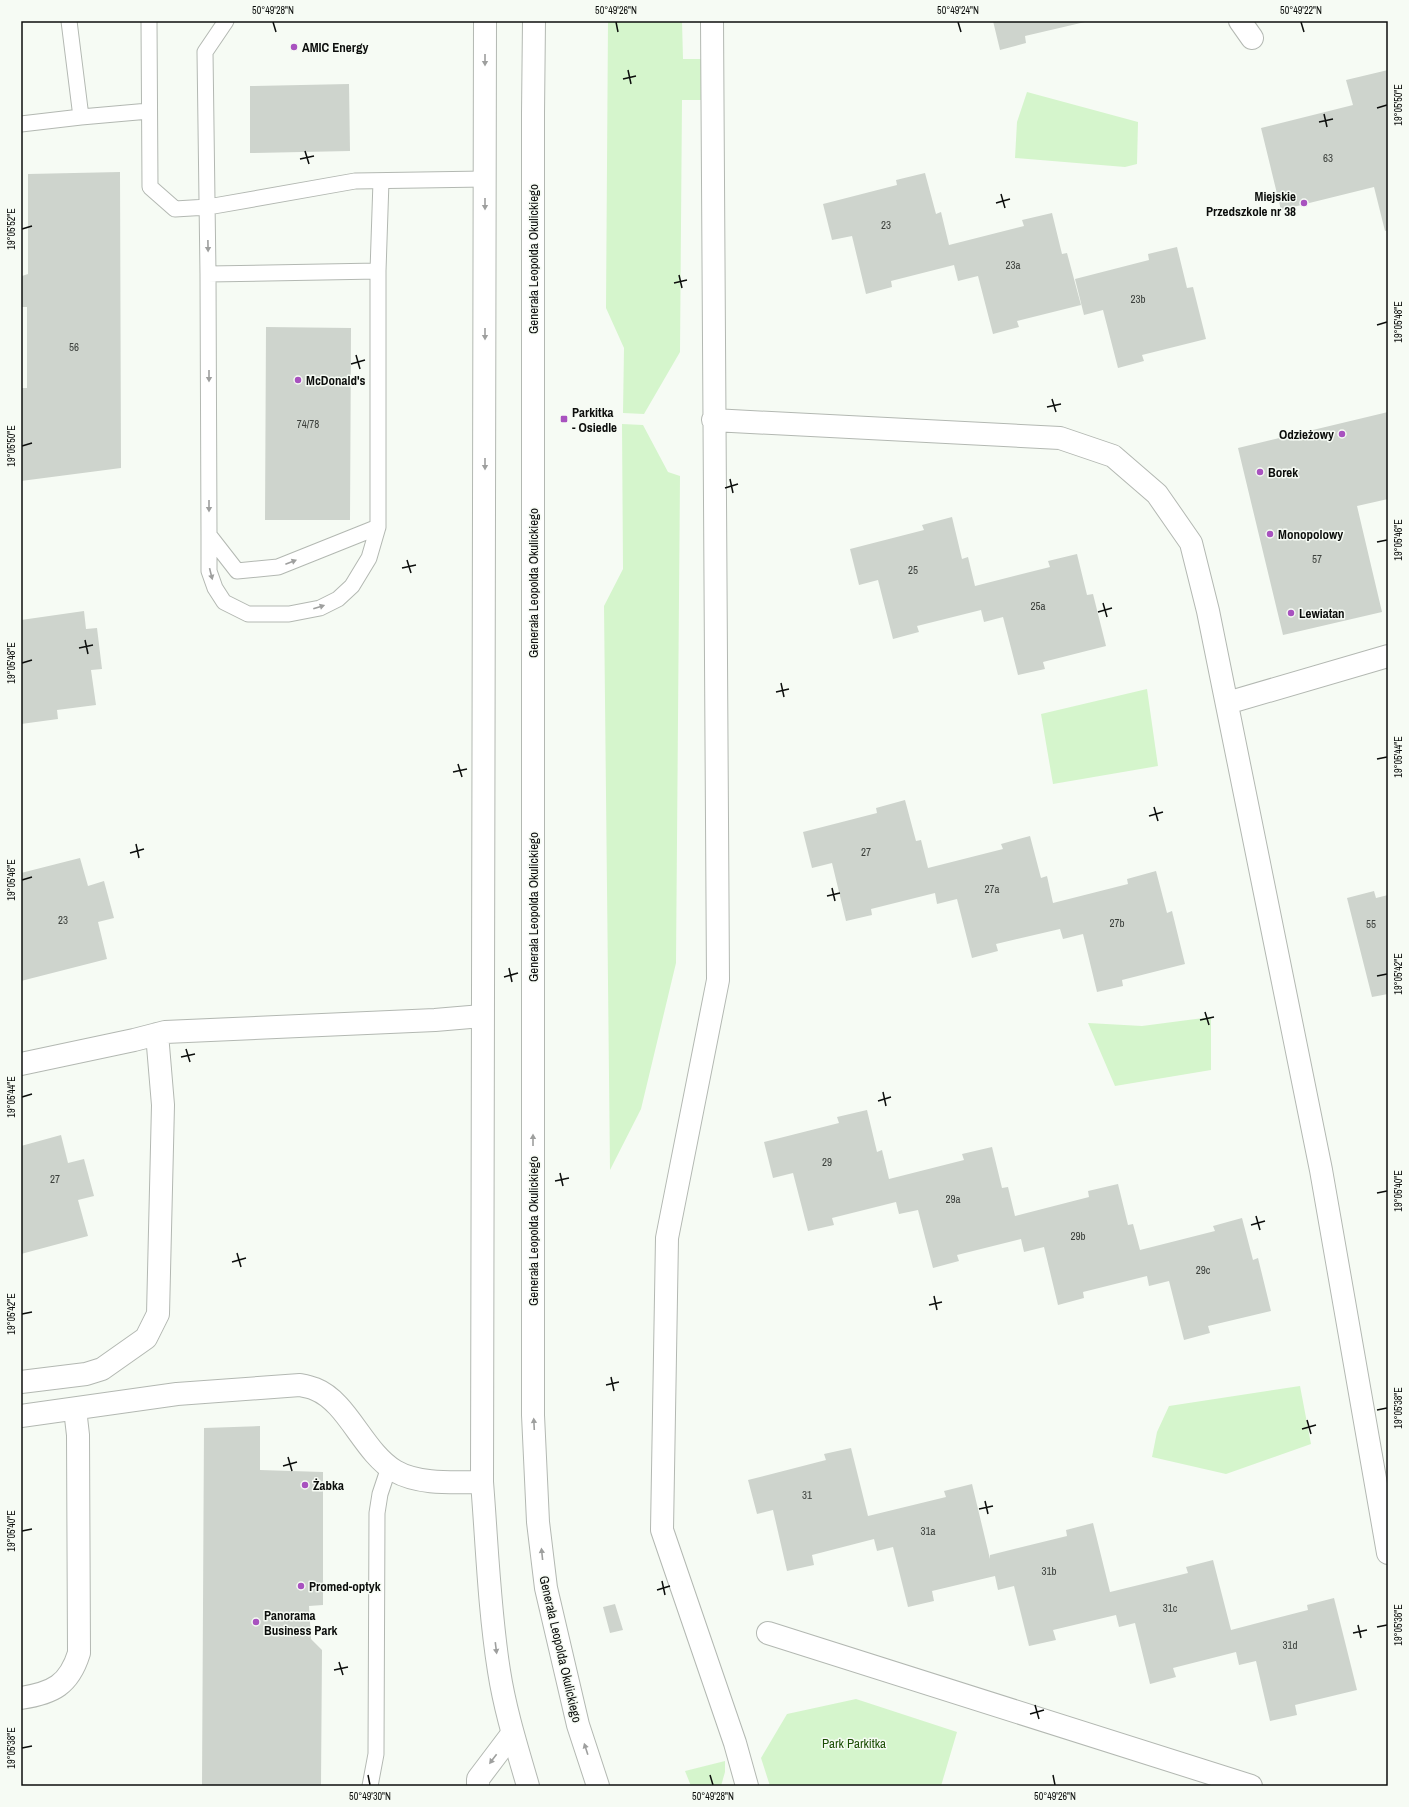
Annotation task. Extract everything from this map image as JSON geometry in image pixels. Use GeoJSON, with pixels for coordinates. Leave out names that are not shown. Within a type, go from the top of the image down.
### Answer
{"type":"FeatureCollection","features":[{"type":"Feature","properties":{"kind":"street"},"geometry":{"type":"LineString","coordinates":[[485,21],[482,1482],[492,1609],[499,1670],[512,1734],[528,1786]]}},
{"type":"Feature","properties":{"kind":"street","name":"Generała Leopolda Okulickiego"},"geometry":{"type":"LineString","coordinates":[[534,21],[533,1415],[538,1522],[546,1588],[576,1718],[598,1786]]}},
{"type":"Feature","properties":{"kind":"street"},"geometry":{"type":"LineString","coordinates":[[712,21],[713,420],[718,980],[667,1238],[662,1530],[735,1743],[747,1786]]}},
{"type":"Feature","properties":{"kind":"street"},"geometry":{"type":"LineString","coordinates":[[1240,21],[1252,38]]}},
{"type":"Feature","properties":{"kind":"street"},"geometry":{"type":"LineString","coordinates":[[713,420],[1060,438],[1113,456],[1157,494],[1191,543],[1208,611],[1321,1170],[1388,1552]]}},
{"type":"Feature","properties":{"kind":"street"},"geometry":{"type":"LineString","coordinates":[[1227,703],[1388,656]]}},
{"type":"Feature","properties":{"kind":"street"},"geometry":{"type":"LineString","coordinates":[[21,1064],[173,1031],[435,1020],[482,1016]]}},
{"type":"Feature","properties":{"kind":"street"},"geometry":{"type":"LineString","coordinates":[[21,1382],[86,1374],[102,1369],[146,1338],[158,1314],[164,1105],[157,1034]]}},
{"type":"Feature","properties":{"kind":"street"},"geometry":{"type":"LineString","coordinates":[[21,1416],[177,1394],[300,1385],[315,1389],[329,1398],[379,1458],[396,1472],[428,1482],[482,1482]]}},
{"type":"Feature","properties":{"kind":"street"},"geometry":{"type":"LineString","coordinates":[[21,1698],[47,1693],[59,1686],[75,1667],[79,1653],[78,1435],[74,1409]]}},
{"type":"Feature","properties":{"kind":"street"},"geometry":{"type":"LineString","coordinates":[[768,1633],[1251,1786]]}},
{"type":"Feature","properties":{"kind":"street"},"geometry":{"type":"LineString","coordinates":[[478,1786],[478,1779],[512,1734]]}},
{"type":"Feature","properties":{"kind":"lane"},"geometry":{"type":"LineString","coordinates":[[69,21],[81,117]]}},
{"type":"Feature","properties":{"kind":"lane"},"geometry":{"type":"LineString","coordinates":[[149,21],[150,187],[175,209],[208,206],[355,181],[485,179]]}},
{"type":"Feature","properties":{"kind":"lane"},"geometry":{"type":"LineString","coordinates":[[226,21],[205,52],[208,206],[209,571],[215,588],[224,602],[248,614],[289,614],[320,608],[338,599],[352,586],[369,558],[378,528],[378,272],[382,181]]}},
{"type":"Feature","properties":{"kind":"lane"},"geometry":{"type":"LineString","coordinates":[[21,124],[149,111]]}},
{"type":"Feature","properties":{"kind":"lane"},"geometry":{"type":"LineString","coordinates":[[208,274],[378,272]]}},
{"type":"Feature","properties":{"kind":"lane"},"geometry":{"type":"LineString","coordinates":[[209,535],[237,571],[278,567],[378,528]]}},
{"type":"Feature","properties":{"kind":"lane"},"geometry":{"type":"LineString","coordinates":[[370,1786],[376,1754],[378,1513],[380,1494],[389,1466]]}},
{"type":"Feature","properties":{"kind":"green space"},"geometry":{"type":"Polygon","coordinates":[[[608,21],[682,21],[683,59],[706,59],[707,100],[682,100],[680,352],[644,414],[623,413],[624,348],[606,308],[608,21]]]}},
{"type":"Feature","properties":{"kind":"green space"},"geometry":{"type":"Polygon","coordinates":[[[1027,92],[1138,122],[1137,164],[1125,167],[1015,158],[1017,122],[1027,92]]]}},
{"type":"Feature","properties":{"kind":"green space"},"geometry":{"type":"Polygon","coordinates":[[[622,424],[643,425],[668,472],[680,476],[676,963],[641,1109],[610,1170],[604,606],[623,569],[622,424]]]}},
{"type":"Feature","properties":{"kind":"green space"},"geometry":{"type":"Polygon","coordinates":[[[1147,689],[1158,766],[1053,784],[1041,714],[1147,689]]]}},
{"type":"Feature","properties":{"kind":"green space"},"geometry":{"type":"Polygon","coordinates":[[[1211,1017],[1211,1070],[1115,1086],[1088,1023],[1142,1026],[1211,1017]]]}},
{"type":"Feature","properties":{"kind":"green space"},"geometry":{"type":"Polygon","coordinates":[[[1300,1386],[1311,1444],[1226,1474],[1152,1457],[1157,1432],[1169,1406],[1300,1386]]]}},
{"type":"Feature","properties":{"kind":"green space","name":"Park Parkitka"},"geometry":{"type":"Polygon","coordinates":[[[856,1699],[957,1732],[941,1786],[770,1786],[761,1758],[787,1714],[856,1699]]]}},
{"type":"Feature","properties":{"kind":"green space"},"geometry":{"type":"Polygon","coordinates":[[[725,1761],[725,1772],[721,1786],[691,1786],[685,1771],[725,1761]]]}},
{"type":"Feature","properties":{"kind":"building"},"geometry":{"type":"Polygon","coordinates":[[[993,21],[1085,22],[1025,36],[1026,43],[1000,50],[993,21]]]}},
{"type":"Feature","properties":{"kind":"building"},"geometry":{"type":"Polygon","coordinates":[[[1388,70],[1388,230],[1385,231],[1374,187],[1281,210],[1261,128],[1353,105],[1346,80],[1388,70]]]}},
{"type":"Feature","properties":{"kind":"building"},"geometry":{"type":"Polygon","coordinates":[[[349,84],[350,151],[250,153],[250,86],[349,84]]]}},
{"type":"Feature","properties":{"kind":"building"},"geometry":{"type":"Polygon","coordinates":[[[120,172],[121,468],[21,481],[21,388],[27,388],[27,307],[21,307],[22,276],[28,274],[28,174],[120,172]]]}},
{"type":"Feature","properties":{"kind":"building"},"geometry":{"type":"Polygon","coordinates":[[[925,173],[936,214],[941,212],[949,245],[1024,226],[1022,220],[1052,213],[1062,254],[1067,253],[1081,305],[1017,321],[1019,327],[993,334],[978,276],[958,281],[954,265],[891,281],[892,287],[866,294],[852,236],[832,240],[823,204],[897,185],[896,180],[925,173]]]}},
{"type":"Feature","properties":{"kind":"building"},"geometry":{"type":"Polygon","coordinates":[[[1177,247],[1187,288],[1193,287],[1206,339],[1142,355],[1144,361],[1118,368],[1103,310],[1084,315],[1075,279],[1149,260],[1148,254],[1177,247]]]}},
{"type":"Feature","properties":{"kind":"building"},"geometry":{"type":"Polygon","coordinates":[[[266,327],[351,328],[350,520],[265,520],[266,327]]]}},
{"type":"Feature","properties":{"kind":"building"},"geometry":{"type":"Polygon","coordinates":[[[1388,412],[1388,499],[1357,506],[1382,612],[1283,635],[1238,448],[1388,412]]]}},
{"type":"Feature","properties":{"kind":"building"},"geometry":{"type":"Polygon","coordinates":[[[952,517],[962,559],[968,557],[975,586],[1050,567],[1048,561],[1077,554],[1087,595],[1093,594],[1106,646],[1043,662],[1045,669],[1018,675],[1003,617],[984,622],[981,610],[917,626],[919,632],[893,639],[878,580],[859,585],[850,549],[924,530],[922,525],[952,517]]]}},
{"type":"Feature","properties":{"kind":"building"},"geometry":{"type":"Polygon","coordinates":[[[84,611],[86,629],[97,628],[102,669],[91,670],[96,705],[57,710],[58,719],[21,724],[21,620],[84,611]]]}},
{"type":"Feature","properties":{"kind":"building"},"geometry":{"type":"Polygon","coordinates":[[[905,800],[916,841],[921,840],[928,868],[1003,849],[1001,844],[1030,836],[1041,878],[1047,876],[1053,903],[1128,884],[1127,879],[1156,871],[1167,913],[1172,911],[1185,964],[1122,980],[1123,986],[1097,992],[1083,934],[1063,939],[1060,929],[996,944],[998,951],[972,958],[957,899],[937,904],[935,893],[871,909],[872,915],[846,921],[832,863],[812,868],[803,832],[877,813],[876,808],[905,800]]]}},
{"type":"Feature","properties":{"kind":"building"},"geometry":{"type":"Polygon","coordinates":[[[80,858],[88,886],[104,881],[114,918],[98,922],[107,959],[21,981],[21,873],[80,858]]]}},
{"type":"Feature","properties":{"kind":"building"},"geometry":{"type":"Polygon","coordinates":[[[1374,891],[1376,898],[1388,895],[1388,994],[1372,997],[1347,898],[1374,891]]]}},
{"type":"Feature","properties":{"kind":"building"},"geometry":{"type":"Polygon","coordinates":[[[867,1110],[877,1152],[882,1150],[889,1179],[964,1160],[962,1154],[992,1147],[1002,1188],[1008,1187],[1015,1216],[1089,1197],[1088,1191],[1118,1184],[1128,1225],[1133,1224],[1140,1250],[1215,1231],[1213,1226],[1242,1218],[1253,1260],[1258,1258],[1271,1311],[1208,1326],[1210,1333],[1184,1340],[1169,1281],[1149,1286],[1147,1276],[1083,1292],[1084,1298],[1058,1305],[1044,1247],[1024,1252],[1021,1239],[957,1255],[959,1261],[933,1268],[918,1210],[899,1214],[896,1202],[832,1218],[834,1225],[808,1231],[793,1173],[773,1178],[764,1142],[839,1123],[837,1117],[867,1110]]]}},
{"type":"Feature","properties":{"kind":"building"},"geometry":{"type":"Polygon","coordinates":[[[61,1135],[68,1163],[84,1159],[94,1196],[78,1200],[88,1236],[21,1254],[21,1146],[61,1135]]]}},
{"type":"Feature","properties":{"kind":"building","name":"Panorama Business Park"},"geometry":{"type":"Polygon","coordinates":[[[260,1426],[260,1470],[323,1472],[323,1605],[309,1606],[311,1639],[322,1650],[321,1786],[202,1786],[204,1428],[260,1426]]]}},
{"type":"Feature","properties":{"kind":"building"},"geometry":{"type":"Polygon","coordinates":[[[851,1448],[868,1516],[946,1497],[944,1491],[972,1484],[990,1559],[990,1555],[1067,1536],[1066,1530],[1093,1523],[1110,1592],[1188,1573],[1186,1567],[1213,1560],[1231,1630],[1308,1610],[1307,1605],[1334,1598],[1357,1690],[1295,1705],[1297,1715],[1270,1721],[1256,1661],[1239,1665],[1236,1652],[1173,1668],[1176,1677],[1150,1684],[1135,1623],[1119,1627],[1116,1615],[1053,1630],[1056,1640],[1029,1646],[1014,1586],[998,1590],[995,1576],[932,1591],[934,1601],[908,1607],[893,1547],[877,1551],[874,1539],[812,1555],[814,1565],[787,1571],[773,1510],[757,1514],[748,1480],[826,1460],[824,1454],[851,1448]]]}},
{"type":"Feature","properties":{"kind":"building"},"geometry":{"type":"Polygon","coordinates":[[[615,1604],[623,1630],[610,1633],[603,1607],[615,1604]]]}},
{"type":"Feature","properties":{"kind":"place","name":"AMIC Energy"},"geometry":{"type":"Point","coordinates":[294,47]}},
{"type":"Feature","properties":{"kind":"place","name":"Miejskie Przedszkole nr 38"},"geometry":{"type":"Point","coordinates":[1304,203]}},
{"type":"Feature","properties":{"kind":"place","name":"McDonald's"},"geometry":{"type":"Point","coordinates":[298,380]}},
{"type":"Feature","properties":{"kind":"place","name":"Parkitka - Osiedle"},"geometry":{"type":"Point","coordinates":[564,419]}},
{"type":"Feature","properties":{"kind":"place","name":"Odzieżowy"},"geometry":{"type":"Point","coordinates":[1342,434]}},
{"type":"Feature","properties":{"kind":"place","name":"Borek"},"geometry":{"type":"Point","coordinates":[1260,472]}},
{"type":"Feature","properties":{"kind":"place","name":"Monopolowy"},"geometry":{"type":"Point","coordinates":[1270,534]}},
{"type":"Feature","properties":{"kind":"place","name":"Lewiatan"},"geometry":{"type":"Point","coordinates":[1291,613]}},
{"type":"Feature","properties":{"kind":"place","name":"Żabka"},"geometry":{"type":"Point","coordinates":[305,1485]}},
{"type":"Feature","properties":{"kind":"place","name":"Promed-optyk"},"geometry":{"type":"Point","coordinates":[301,1586]}},
{"type":"Feature","properties":{"kind":"place","name":"Panorama Business Park"},"geometry":{"type":"Point","coordinates":[256,1622]}}]}
